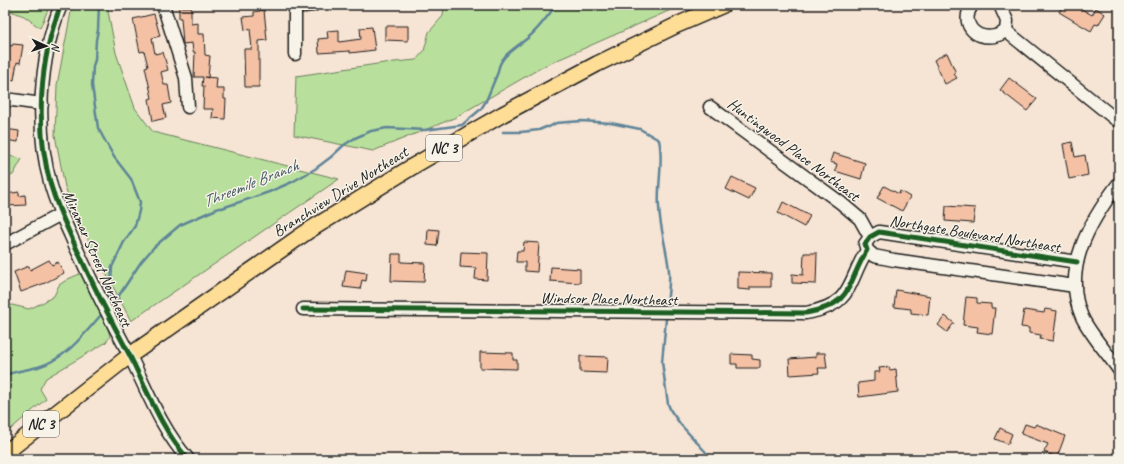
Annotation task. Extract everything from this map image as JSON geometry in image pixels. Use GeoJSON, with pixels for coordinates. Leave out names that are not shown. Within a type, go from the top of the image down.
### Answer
{"type":"FeatureCollection","features":[{"type":"Feature","properties":{"kind":"main road","name":"Branchview Drive Northeast"},"geometry":{"type":"LineString","coordinates":[[5,453],[129,356],[308,231],[415,165],[503,114],[673,26],[723,5]]}},
{"type":"Feature","properties":{"kind":"street","name":"Miramar Street Northeast"},"geometry":{"type":"LineString","coordinates":[[61,5],[56,17],[48,51],[42,104],[44,154],[51,186],[61,214],[79,255],[159,418],[178,447],[188,459]]}},
{"type":"Feature","properties":{"kind":"street"},"geometry":{"type":"LineString","coordinates":[[163,5],[186,78],[188,107]]}},
{"type":"Feature","properties":{"kind":"street"},"geometry":{"type":"LineString","coordinates":[[295,54],[295,6],[313,5]]}},
{"type":"Feature","properties":{"kind":"street"},"geometry":{"type":"LineString","coordinates":[[972,5],[968,11],[967,24],[974,32],[982,36],[993,37],[1006,31]]}},
{"type":"Feature","properties":{"kind":"street"},"geometry":{"type":"LineString","coordinates":[[1000,5],[1007,21],[1006,31]]}},
{"type":"Feature","properties":{"kind":"street"},"geometry":{"type":"LineString","coordinates":[[1006,31],[1119,122]]}},
{"type":"Feature","properties":{"kind":"street"},"geometry":{"type":"LineString","coordinates":[[5,99],[42,104]]}},
{"type":"Feature","properties":{"kind":"street","name":"Huntingwood Place Northeast"},"geometry":{"type":"LineString","coordinates":[[710,107],[842,203],[860,219],[870,237]]}},
{"type":"Feature","properties":{"kind":"street"},"geometry":{"type":"LineString","coordinates":[[1119,183],[1091,224],[1084,238],[1076,262],[1074,286],[1082,318],[1119,370]]}},
{"type":"Feature","properties":{"kind":"street"},"geometry":{"type":"LineString","coordinates":[[5,244],[61,214]]}},
{"type":"Feature","properties":{"kind":"street","name":"Northgate Boulevard Northeast"},"geometry":{"type":"LineString","coordinates":[[870,237],[879,232],[1076,262]]}},
{"type":"Feature","properties":{"kind":"street","name":"Windsor Place Northeast"},"geometry":{"type":"LineString","coordinates":[[303,309],[806,313],[828,308],[844,296],[867,250],[865,244],[870,237]]}},
{"type":"Feature","properties":{"kind":"street"},"geometry":{"type":"LineString","coordinates":[[867,250],[874,256],[894,260],[1074,286]]}},
{"type":"Feature","properties":{"kind":"green space"},"geometry":{"type":"Polygon","coordinates":[[[5,5],[50,5],[40,28],[24,16],[5,9],[5,5]]]}},
{"type":"Feature","properties":{"kind":"green space"},"geometry":{"type":"Polygon","coordinates":[[[74,5],[107,6],[116,53],[135,108],[153,132],[339,179],[131,321],[79,222],[65,187],[55,135],[57,85],[71,12],[74,5]]]}},
{"type":"Feature","properties":{"kind":"green space"},"geometry":{"type":"Polygon","coordinates":[[[444,5],[682,5],[544,66],[454,118],[373,151],[294,135],[296,76],[384,63],[416,60],[424,51],[429,32],[443,16],[444,5]]]}},
{"type":"Feature","properties":{"kind":"green space"},"geometry":{"type":"Polygon","coordinates":[[[5,155],[22,159],[13,175],[5,177],[5,155]]]}},
{"type":"Feature","properties":{"kind":"green space"},"geometry":{"type":"Polygon","coordinates":[[[82,273],[107,325],[110,337],[105,343],[46,378],[40,389],[46,399],[5,434],[5,308],[12,305],[29,309],[54,296],[59,285],[82,273]]]}},
{"type":"Feature","properties":{"kind":"building"},"geometry":{"type":"Polygon","coordinates":[[[1063,5],[1075,5],[1092,15],[1096,8],[1105,14],[1098,25],[1095,24],[1091,31],[1059,12],[1063,5]]]}},
{"type":"Feature","properties":{"kind":"building"},"geometry":{"type":"Polygon","coordinates":[[[179,7],[191,7],[191,24],[198,23],[198,34],[204,34],[205,55],[210,56],[208,77],[217,78],[216,89],[224,89],[224,99],[226,99],[225,119],[212,118],[213,109],[203,109],[203,77],[194,77],[195,52],[193,52],[192,43],[183,44],[179,7]]]}},
{"type":"Feature","properties":{"kind":"building"},"geometry":{"type":"Polygon","coordinates":[[[264,10],[267,40],[259,41],[259,87],[245,87],[244,49],[252,49],[250,29],[245,30],[243,17],[254,16],[254,12],[264,10]]]}},
{"type":"Feature","properties":{"kind":"building"},"geometry":{"type":"Polygon","coordinates":[[[154,14],[160,36],[152,38],[155,54],[163,52],[168,70],[161,72],[164,85],[168,85],[171,103],[163,105],[166,118],[153,121],[149,99],[152,98],[145,67],[148,66],[144,51],[140,52],[133,19],[154,14]]]}},
{"type":"Feature","properties":{"kind":"building"},"geometry":{"type":"Polygon","coordinates":[[[385,26],[408,26],[408,41],[385,40],[385,26]]]}},
{"type":"Feature","properties":{"kind":"building"},"geometry":{"type":"Polygon","coordinates":[[[372,27],[375,50],[350,53],[350,51],[319,53],[318,39],[328,38],[327,31],[339,30],[339,42],[361,39],[360,28],[372,27]]]}},
{"type":"Feature","properties":{"kind":"building"},"geometry":{"type":"Polygon","coordinates":[[[13,44],[23,45],[20,63],[17,62],[14,80],[5,78],[5,45],[12,46],[13,44]]]}},
{"type":"Feature","properties":{"kind":"building"},"geometry":{"type":"Polygon","coordinates":[[[947,53],[956,73],[954,74],[957,78],[945,84],[934,60],[947,53]]]}},
{"type":"Feature","properties":{"kind":"building"},"geometry":{"type":"Polygon","coordinates":[[[1009,78],[1037,99],[1027,111],[1000,90],[1009,78]]]}},
{"type":"Feature","properties":{"kind":"building"},"geometry":{"type":"Polygon","coordinates":[[[5,129],[19,131],[18,142],[5,140],[5,129]]]}},
{"type":"Feature","properties":{"kind":"building"},"geometry":{"type":"Polygon","coordinates":[[[1072,142],[1075,157],[1085,155],[1088,175],[1069,179],[1063,144],[1072,142]]]}},
{"type":"Feature","properties":{"kind":"building"},"geometry":{"type":"Polygon","coordinates":[[[833,153],[865,163],[861,179],[835,171],[837,164],[830,162],[833,153]]]}},
{"type":"Feature","properties":{"kind":"building"},"geometry":{"type":"Polygon","coordinates":[[[732,177],[755,188],[749,200],[726,189],[732,177]]]}},
{"type":"Feature","properties":{"kind":"building"},"geometry":{"type":"Polygon","coordinates":[[[884,186],[899,194],[900,191],[910,197],[902,211],[877,198],[884,186]]]}},
{"type":"Feature","properties":{"kind":"building"},"geometry":{"type":"Polygon","coordinates":[[[19,192],[19,196],[25,195],[26,205],[7,206],[6,194],[19,192]]]}},
{"type":"Feature","properties":{"kind":"building"},"geometry":{"type":"Polygon","coordinates":[[[783,202],[810,216],[804,227],[778,213],[783,202]]]}},
{"type":"Feature","properties":{"kind":"building"},"geometry":{"type":"Polygon","coordinates":[[[946,206],[975,208],[973,223],[945,221],[946,206]]]}},
{"type":"Feature","properties":{"kind":"building"},"geometry":{"type":"Polygon","coordinates":[[[428,229],[439,230],[437,246],[427,245],[428,229]]]}},
{"type":"Feature","properties":{"kind":"building"},"geometry":{"type":"Polygon","coordinates":[[[524,242],[539,243],[537,272],[525,271],[525,262],[516,262],[517,251],[523,251],[524,242]]]}},
{"type":"Feature","properties":{"kind":"building"},"geometry":{"type":"Polygon","coordinates":[[[461,252],[488,253],[487,280],[475,279],[476,268],[460,267],[461,252]]]}},
{"type":"Feature","properties":{"kind":"building"},"geometry":{"type":"Polygon","coordinates":[[[804,253],[817,253],[816,284],[792,283],[792,274],[803,275],[804,253]]]}},
{"type":"Feature","properties":{"kind":"building"},"geometry":{"type":"Polygon","coordinates":[[[392,254],[401,254],[401,262],[425,263],[424,282],[391,281],[392,254]]]}},
{"type":"Feature","properties":{"kind":"building"},"geometry":{"type":"Polygon","coordinates":[[[49,260],[52,265],[58,262],[64,273],[45,283],[21,292],[14,272],[29,266],[30,270],[49,260]]]}},
{"type":"Feature","properties":{"kind":"building"},"geometry":{"type":"Polygon","coordinates":[[[551,267],[580,269],[580,283],[550,281],[551,267]]]}},
{"type":"Feature","properties":{"kind":"building"},"geometry":{"type":"Polygon","coordinates":[[[346,270],[367,273],[366,281],[362,280],[360,289],[343,287],[346,270]]]}},
{"type":"Feature","properties":{"kind":"building"},"geometry":{"type":"Polygon","coordinates":[[[738,272],[771,273],[771,287],[750,287],[750,290],[738,289],[738,272]]]}},
{"type":"Feature","properties":{"kind":"building"},"geometry":{"type":"Polygon","coordinates":[[[896,290],[930,296],[928,315],[911,313],[911,309],[894,307],[896,290]]]}},
{"type":"Feature","properties":{"kind":"building"},"geometry":{"type":"Polygon","coordinates":[[[966,297],[977,298],[977,303],[991,304],[991,308],[995,308],[992,334],[977,332],[978,327],[963,325],[966,297]]]}},
{"type":"Feature","properties":{"kind":"building"},"geometry":{"type":"Polygon","coordinates":[[[1045,309],[1057,311],[1053,341],[1040,339],[1041,335],[1029,333],[1029,328],[1021,327],[1024,310],[1044,313],[1045,309]]]}},
{"type":"Feature","properties":{"kind":"building"},"geometry":{"type":"Polygon","coordinates":[[[945,316],[954,323],[947,332],[938,325],[945,316]]]}},
{"type":"Feature","properties":{"kind":"building"},"geometry":{"type":"Polygon","coordinates":[[[480,352],[513,353],[513,360],[517,360],[517,369],[480,368],[480,352]]]}},
{"type":"Feature","properties":{"kind":"building"},"geometry":{"type":"Polygon","coordinates":[[[816,353],[825,353],[827,368],[818,368],[819,373],[790,375],[789,359],[816,357],[816,353]]]}},
{"type":"Feature","properties":{"kind":"building"},"geometry":{"type":"Polygon","coordinates":[[[731,354],[752,355],[752,359],[760,360],[760,368],[737,368],[737,364],[731,364],[731,354]]]}},
{"type":"Feature","properties":{"kind":"building"},"geometry":{"type":"Polygon","coordinates":[[[580,356],[608,357],[607,373],[580,372],[580,356]]]}},
{"type":"Feature","properties":{"kind":"building"},"geometry":{"type":"Polygon","coordinates":[[[889,367],[890,370],[896,369],[898,392],[859,397],[858,383],[874,381],[874,372],[880,372],[879,368],[889,367]]]}},
{"type":"Feature","properties":{"kind":"building"},"geometry":{"type":"Polygon","coordinates":[[[1025,424],[1034,427],[1036,424],[1065,436],[1057,457],[1044,452],[1048,444],[1021,434],[1025,424]]]}},
{"type":"Feature","properties":{"kind":"building"},"geometry":{"type":"Polygon","coordinates":[[[1000,428],[1012,434],[1008,444],[995,439],[1000,428]]]}},
{"type":"Feature","properties":{"kind":"waterway"},"geometry":{"type":"LineString","coordinates":[[99,5],[92,85],[98,128],[114,157],[131,179],[140,202],[135,226],[124,242],[112,267],[110,303]]}},
{"type":"Feature","properties":{"kind":"waterway","name":"Threemile Branch"},"geometry":{"type":"LineString","coordinates":[[109,304],[116,300],[141,262],[154,247],[180,225],[219,208],[269,192],[292,182],[315,169],[344,145],[371,131],[387,128],[425,130],[462,125],[481,109],[486,101],[502,61],[510,51],[534,33],[556,5]]}},
{"type":"Feature","properties":{"kind":"waterway"},"geometry":{"type":"LineString","coordinates":[[503,132],[539,130],[556,123],[582,121],[611,123],[640,129],[659,140],[661,157],[659,207],[669,275],[667,305]]}},
{"type":"Feature","properties":{"kind":"waterway","name":"Threemile Branch"},"geometry":{"type":"LineString","coordinates":[[5,375],[38,367],[57,358],[73,346],[100,316]]}},
{"type":"Feature","properties":{"kind":"waterway"},"geometry":{"type":"LineString","coordinates":[[666,319],[662,362],[668,404],[681,425],[712,459]]}},
{"type":"Feature","properties":{"kind":"cycle path"},"geometry":{"type":"LineString","coordinates":[[61,5],[48,48],[42,95],[41,118],[43,142],[51,186],[62,217],[84,265],[155,409],[170,435],[188,459]]}},
{"type":"Feature","properties":{"kind":"cycle path"},"geometry":{"type":"LineString","coordinates":[[303,309],[806,313],[822,309],[841,298],[847,291],[867,250],[865,244],[870,237],[879,232],[1077,262]]}}]}
